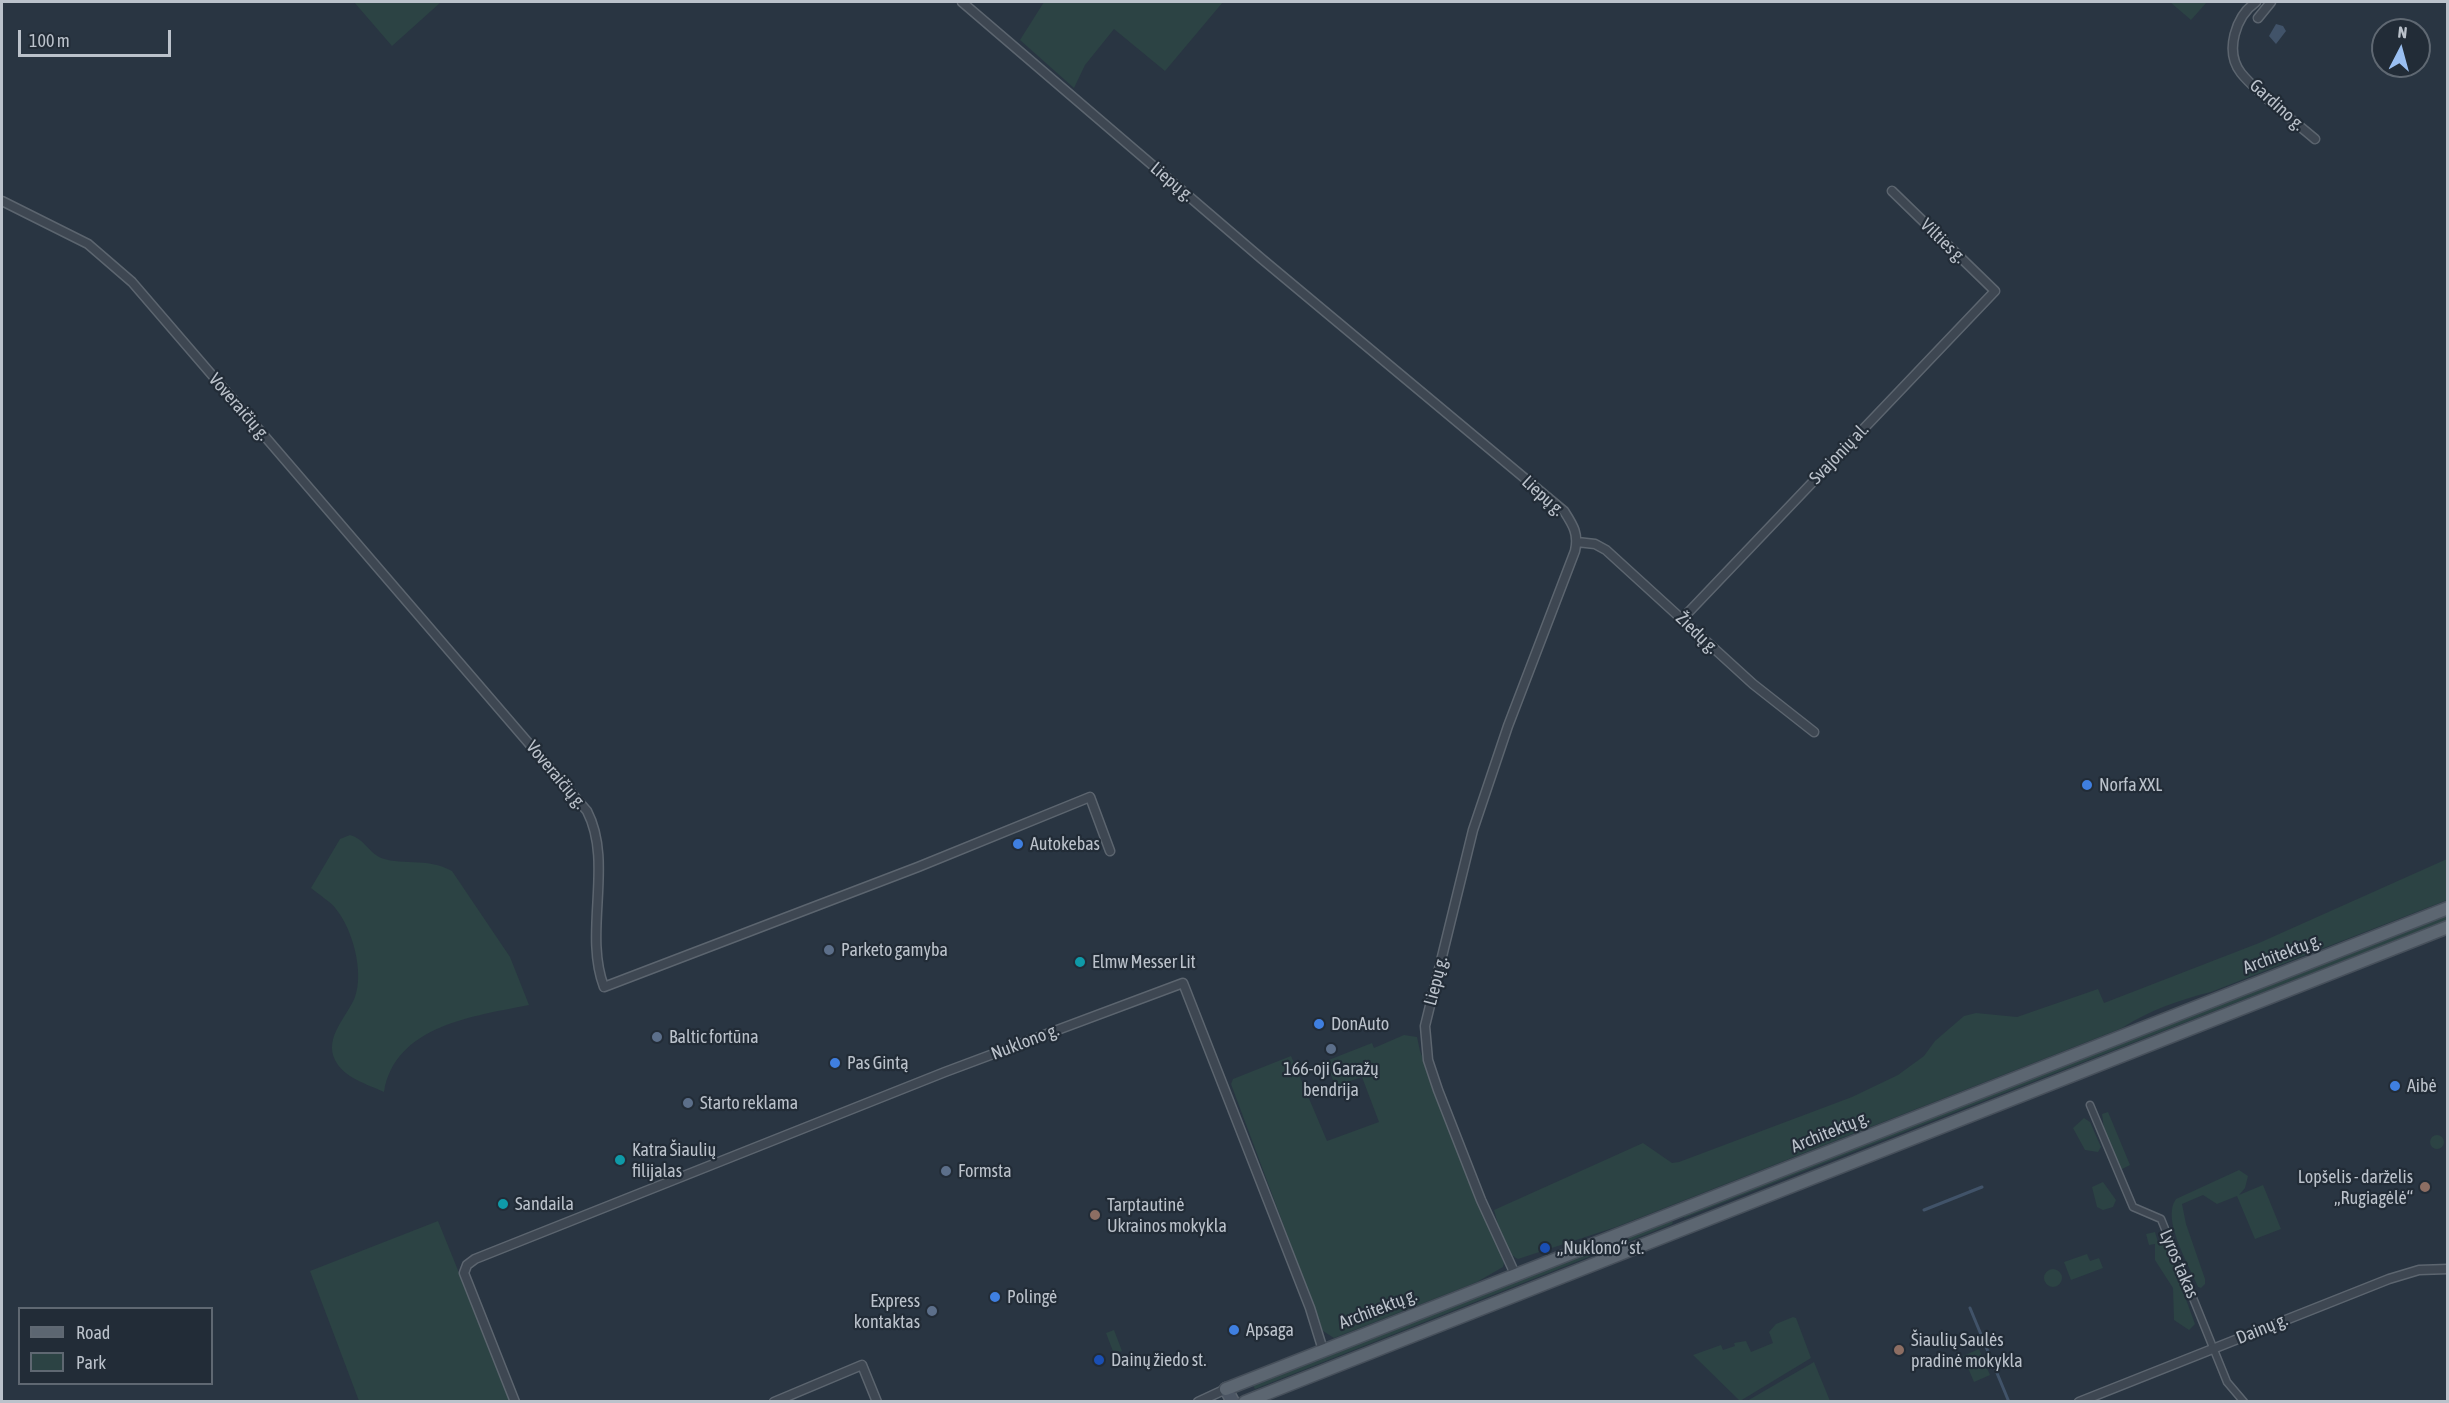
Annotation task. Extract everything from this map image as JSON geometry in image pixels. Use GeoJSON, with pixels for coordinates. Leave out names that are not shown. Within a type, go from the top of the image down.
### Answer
{"type":"FeatureCollection","features":[{"type":"Feature","properties":{"kind":"main road","name":"Architektų g."},"geometry":{"type":"LineString","coordinates":[[1226,1389],[2448,908]]}},
{"type":"Feature","properties":{"kind":"main road","name":"Architektų g."},"geometry":{"type":"LineString","coordinates":[[1245,1401],[2448,927]]}},
{"type":"Feature","properties":{"kind":"main road"},"geometry":{"type":"LineString","coordinates":[[1678,1211],[1685,1226]]}},
{"type":"Feature","properties":{"kind":"main road"},"geometry":{"type":"LineString","coordinates":[[1226,1389],[1233,1401]]}},
{"type":"Feature","properties":{"kind":"street","name":"Liepų g."},"geometry":{"type":"LineString","coordinates":[[962,2],[1262,259],[1564,511],[1574,526],[1577,542],[1476,819],[1425,1026],[1428,1060],[1438,1090],[1481,1200],[1515,1274]]}},
{"type":"Feature","properties":{"kind":"street","name":"Gardino g."},"geometry":{"type":"LineString","coordinates":[[2256,2],[2249,7],[2235,28],[2234,48],[2240,71],[2315,139]]}},
{"type":"Feature","properties":{"kind":"street"},"geometry":{"type":"LineString","coordinates":[[2258,18],[2271,2]]}},
{"type":"Feature","properties":{"kind":"street","name":"Vilties g."},"geometry":{"type":"LineString","coordinates":[[1892,191],[1995,291]]}},
{"type":"Feature","properties":{"kind":"street","name":"Voveraičių g."},"geometry":{"type":"LineString","coordinates":[[2,201],[88,244],[132,282],[587,811],[596,835],[596,956],[604,987],[918,867],[1090,797],[1110,850]]}},
{"type":"Feature","properties":{"kind":"street","name":"Svajonių al."},"geometry":{"type":"LineString","coordinates":[[1683,618],[1995,291]]}},
{"type":"Feature","properties":{"kind":"street","name":"Žiedų g."},"geometry":{"type":"LineString","coordinates":[[1577,542],[1595,544],[1606,550],[1753,684],[1814,732]]}},
{"type":"Feature","properties":{"kind":"street","name":"Nuklono g."},"geometry":{"type":"LineString","coordinates":[[515,1401],[464,1273],[467,1265],[475,1259],[945,1072],[1183,983],[1310,1308],[1323,1350]]}},
{"type":"Feature","properties":{"kind":"street","name":"Lyros takas"},"geometry":{"type":"LineString","coordinates":[[2090,1105],[2133,1207],[2161,1219],[2227,1382],[2244,1401]]}},
{"type":"Feature","properties":{"kind":"street","name":"Dainų g."},"geometry":{"type":"LineString","coordinates":[[2079,1401],[2397,1276],[2419,1270],[2448,1269]]}},
{"type":"Feature","properties":{"kind":"street"},"geometry":{"type":"LineString","coordinates":[[774,1401],[862,1365],[877,1401]]}},
{"type":"Feature","properties":{"kind":"street"},"geometry":{"type":"LineString","coordinates":[[1198,1401],[1226,1389]]}},
{"type":"Feature","properties":{"kind":"green space"},"geometry":{"type":"Polygon","coordinates":[[[354,2],[441,2],[392,46],[354,2]]]}},
{"type":"Feature","properties":{"kind":"green space"},"geometry":{"type":"Polygon","coordinates":[[[1044,2],[1223,2],[1165,71],[1114,29],[1085,65],[1074,88],[1020,40],[1044,2]]]}},
{"type":"Feature","properties":{"kind":"green space"},"geometry":{"type":"Polygon","coordinates":[[[2170,2],[2207,2],[2191,20],[2170,2]]]}},
{"type":"Feature","properties":{"kind":"green space"},"geometry":{"type":"Polygon","coordinates":[[[350,835],[359,839],[371,851],[386,860],[433,864],[452,871],[510,957],[529,1005],[462,1020],[420,1038],[404,1052],[391,1069],[384,1092],[356,1080],[344,1071],[332,1052],[334,1035],[355,997],[357,964],[352,939],[342,918],[331,903],[311,888],[340,839],[350,835]]]}},
{"type":"Feature","properties":{"kind":"green space"},"geometry":{"type":"Polygon","coordinates":[[[2447,859],[2447,900],[2211,992],[2165,1006],[2122,1028],[1616,1227],[1518,1259],[1509,1251],[1502,1238],[1494,1210],[1643,1143],[1672,1163],[1679,1162],[1852,1097],[1898,1075],[1924,1056],[1935,1041],[1964,1016],[1976,1013],[2017,1017],[2098,989],[2104,1003],[2259,943],[2447,859]]]}},
{"type":"Feature","properties":{"kind":"green space"},"geometry":{"type":"Polygon","coordinates":[[[2447,915],[2447,920],[1684,1218],[1685,1214],[2447,915]]]}},
{"type":"Feature","properties":{"kind":"green space"},"geometry":{"type":"Polygon","coordinates":[[[1404,1035],[1417,1037],[1420,1051],[1504,1263],[1503,1267],[1477,1282],[1334,1338],[1323,1331],[1231,1084],[1233,1079],[1291,1056],[1327,1141],[1379,1122],[1362,1077],[1335,1086],[1326,1061],[1372,1043],[1374,1048],[1404,1035]]]}},
{"type":"Feature","properties":{"kind":"green space"},"geometry":{"type":"Polygon","coordinates":[[[2108,1112],[2130,1165],[2120,1170],[2104,1129],[2102,1114],[2108,1112]]]}},
{"type":"Feature","properties":{"kind":"green space"},"geometry":{"type":"Polygon","coordinates":[[[2084,1118],[2090,1122],[2101,1147],[2098,1152],[2085,1150],[2073,1128],[2084,1118]]]}},
{"type":"Feature","properties":{"kind":"green space"},"geometry":{"type":"Polygon","coordinates":[[[2434,1135],[2440,1135],[2444,1142],[2440,1149],[2434,1149],[2430,1145],[2430,1139],[2434,1135]]]}},
{"type":"Feature","properties":{"kind":"green space"},"geometry":{"type":"Polygon","coordinates":[[[2239,1170],[2248,1176],[2245,1188],[2239,1195],[2263,1185],[2281,1229],[2255,1239],[2237,1196],[2217,1204],[2203,1195],[2182,1204],[2186,1224],[2205,1279],[2205,1284],[2201,1288],[2198,1287],[2174,1230],[2172,1208],[2176,1199],[2239,1170]]]}},
{"type":"Feature","properties":{"kind":"green space"},"geometry":{"type":"Polygon","coordinates":[[[2103,1182],[2116,1200],[2113,1207],[2103,1210],[2097,1207],[2092,1187],[2103,1182]]]}},
{"type":"Feature","properties":{"kind":"green space"},"geometry":{"type":"Polygon","coordinates":[[[1670,1220],[1672,1224],[1255,1389],[1252,1384],[1670,1220]]]}},
{"type":"Feature","properties":{"kind":"green space"},"geometry":{"type":"Polygon","coordinates":[[[438,1221],[511,1401],[359,1401],[310,1271],[438,1221]]]}},
{"type":"Feature","properties":{"kind":"green space"},"geometry":{"type":"Polygon","coordinates":[[[2155,1232],[2158,1242],[2166,1245],[2195,1324],[2189,1330],[2174,1320],[2173,1288],[2155,1260],[2155,1244],[2149,1245],[2146,1234],[2155,1232]]]}},
{"type":"Feature","properties":{"kind":"green space"},"geometry":{"type":"Polygon","coordinates":[[[2087,1254],[2090,1261],[2099,1258],[2103,1268],[2071,1280],[2064,1262],[2087,1254]]]}},
{"type":"Feature","properties":{"kind":"green space"},"geometry":{"type":"Polygon","coordinates":[[[2049,1269],[2057,1269],[2062,1274],[2060,1285],[2049,1287],[2044,1282],[2044,1274],[2049,1269]]]}},
{"type":"Feature","properties":{"kind":"green space"},"geometry":{"type":"Polygon","coordinates":[[[1793,1317],[1796,1318],[1811,1358],[1740,1401],[1693,1355],[1721,1345],[1723,1350],[1735,1346],[1734,1343],[1746,1341],[1751,1352],[1773,1343],[1769,1332],[1776,1324],[1793,1317]]]}},
{"type":"Feature","properties":{"kind":"green space"},"geometry":{"type":"Polygon","coordinates":[[[1114,1330],[1122,1351],[1114,1354],[1106,1333],[1114,1330]]]}},
{"type":"Feature","properties":{"kind":"green space"},"geometry":{"type":"Polygon","coordinates":[[[1979,1349],[1990,1375],[1974,1382],[1963,1356],[1979,1349]]]}},
{"type":"Feature","properties":{"kind":"green space"},"geometry":{"type":"Polygon","coordinates":[[[1814,1362],[1830,1401],[1747,1401],[1814,1362]]]}},
{"type":"Feature","properties":{"kind":"water"},"geometry":{"type":"Polygon","coordinates":[[[2276,24],[2283,26],[2286,31],[2276,44],[2269,36],[2276,24]]]}},
{"type":"Feature","properties":{"kind":"waterway"},"geometry":{"type":"LineString","coordinates":[[1924,1210],[1982,1187]]}},
{"type":"Feature","properties":{"kind":"waterway"},"geometry":{"type":"LineString","coordinates":[[1970,1308],[2009,1402]]}},
{"type":"Feature","properties":{"kind":"place","name":"Norfa XXL"},"geometry":{"type":"Point","coordinates":[2087,785]}},
{"type":"Feature","properties":{"kind":"place","name":"Autokebas"},"geometry":{"type":"Point","coordinates":[1018,844]}},
{"type":"Feature","properties":{"kind":"place","name":"Parketo gamyba"},"geometry":{"type":"Point","coordinates":[829,950]}},
{"type":"Feature","properties":{"kind":"place","name":"Elmw Messer Lit"},"geometry":{"type":"Point","coordinates":[1080,962]}},
{"type":"Feature","properties":{"kind":"place","name":"DonAuto"},"geometry":{"type":"Point","coordinates":[1319,1024]}},
{"type":"Feature","properties":{"kind":"place","name":"Baltic fortūna"},"geometry":{"type":"Point","coordinates":[657,1037]}},
{"type":"Feature","properties":{"kind":"place","name":"166-oji Garažų bendrija"},"geometry":{"type":"Point","coordinates":[1331,1049]}},
{"type":"Feature","properties":{"kind":"place","name":"Pas Gintą"},"geometry":{"type":"Point","coordinates":[835,1063]}},
{"type":"Feature","properties":{"kind":"place","name":"Aibė"},"geometry":{"type":"Point","coordinates":[2395,1086]}},
{"type":"Feature","properties":{"kind":"place","name":"Starto reklama"},"geometry":{"type":"Point","coordinates":[688,1103]}},
{"type":"Feature","properties":{"kind":"place","name":"Katra Šiaulių filijalas"},"geometry":{"type":"Point","coordinates":[620,1160]}},
{"type":"Feature","properties":{"kind":"place","name":"Formsta"},"geometry":{"type":"Point","coordinates":[946,1171]}},
{"type":"Feature","properties":{"kind":"place","name":"Lopšelis - darželis „Rugiagėlė“"},"geometry":{"type":"Point","coordinates":[2425,1187]}},
{"type":"Feature","properties":{"kind":"place","name":"Sandaila"},"geometry":{"type":"Point","coordinates":[503,1204]}},
{"type":"Feature","properties":{"kind":"place","name":"Tarptautinė Ukrainos mokykla"},"geometry":{"type":"Point","coordinates":[1095,1215]}},
{"type":"Feature","properties":{"kind":"place","name":"„Nuklono“ st."},"geometry":{"type":"Point","coordinates":[1545,1248]}},
{"type":"Feature","properties":{"kind":"place","name":"Polingė"},"geometry":{"type":"Point","coordinates":[995,1297]}},
{"type":"Feature","properties":{"kind":"place","name":"Express kontaktas"},"geometry":{"type":"Point","coordinates":[932,1311]}},
{"type":"Feature","properties":{"kind":"place","name":"Apsaga"},"geometry":{"type":"Point","coordinates":[1234,1330]}},
{"type":"Feature","properties":{"kind":"place","name":"Šiaulių Saulės pradinė mokykla"},"geometry":{"type":"Point","coordinates":[1899,1350]}},
{"type":"Feature","properties":{"kind":"place","name":"Dainų žiedo st."},"geometry":{"type":"Point","coordinates":[1099,1360]}}]}
